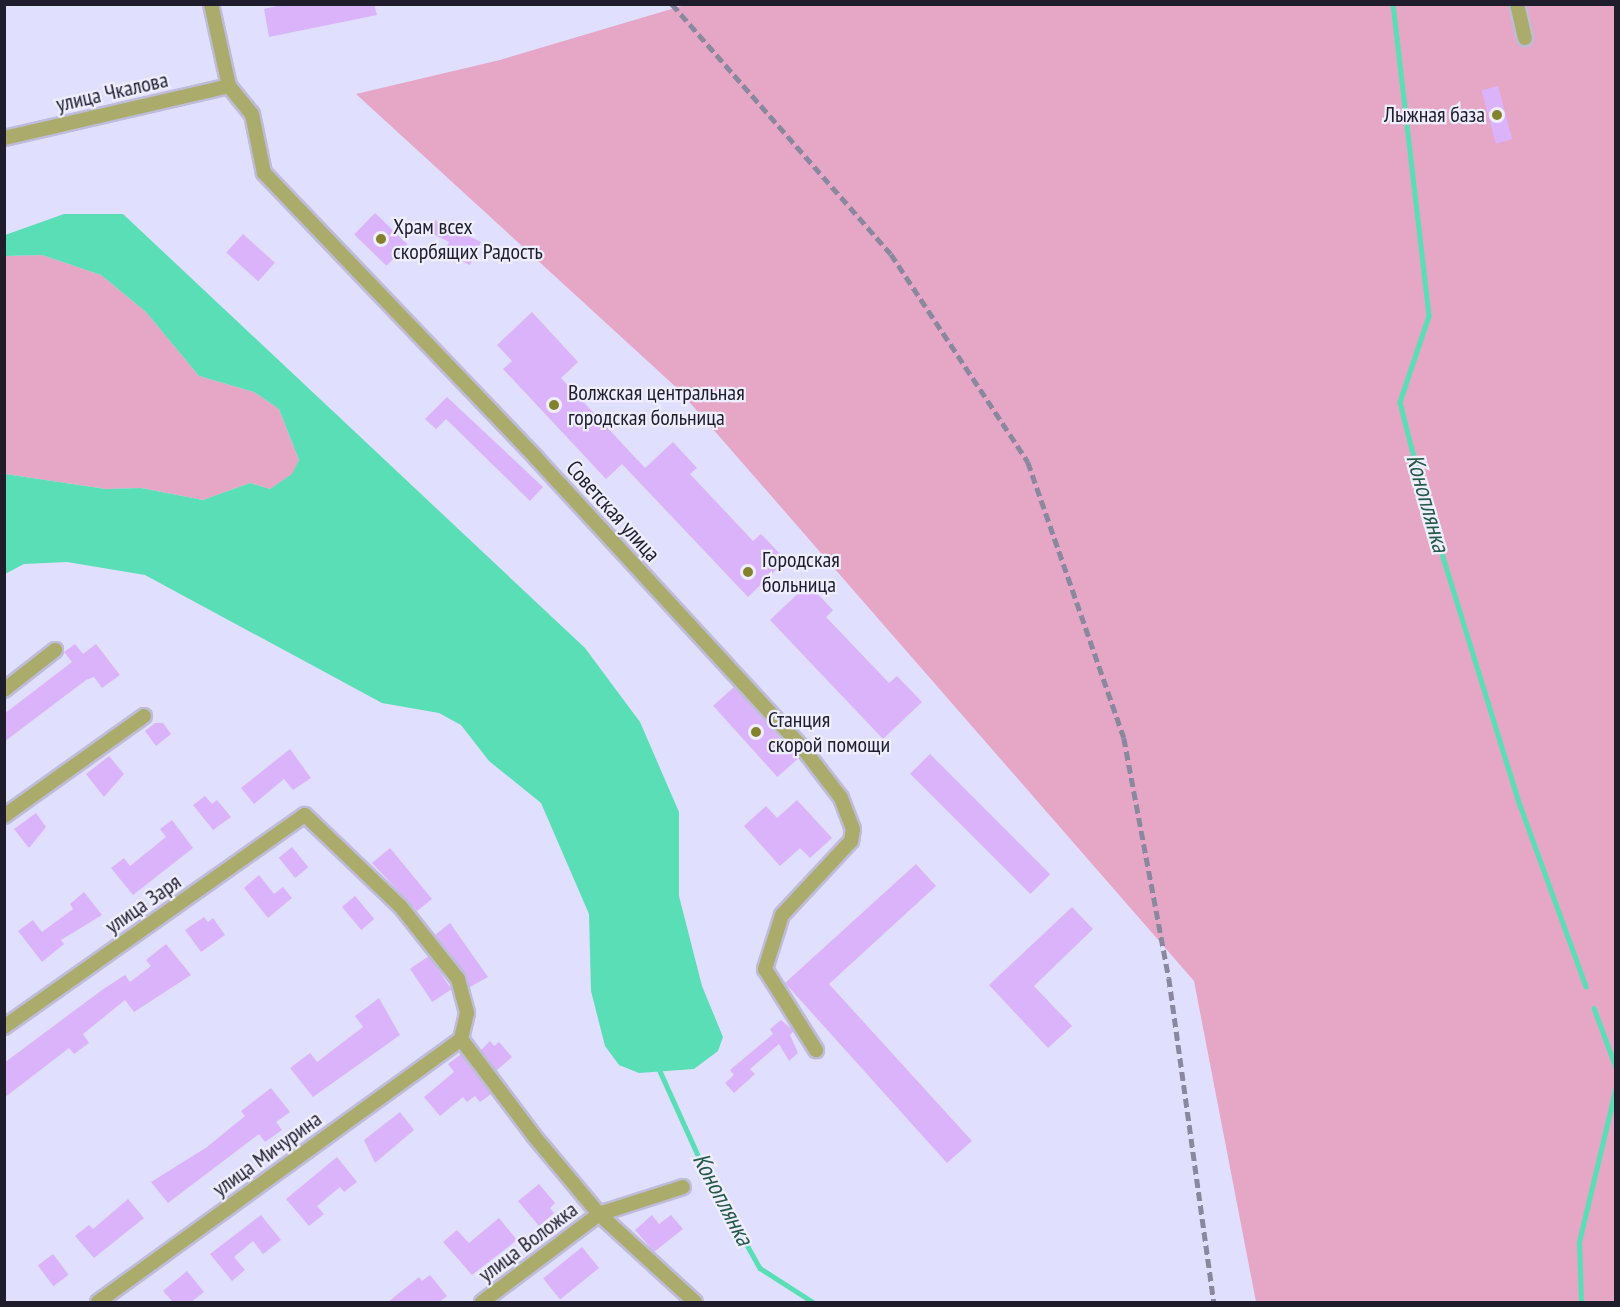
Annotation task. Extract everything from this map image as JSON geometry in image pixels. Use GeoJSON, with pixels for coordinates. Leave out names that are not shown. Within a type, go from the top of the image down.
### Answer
{"type":"FeatureCollection","features":[{"type":"Feature","properties":{"kind":"street","name":"Советская улица"},"geometry":{"type":"LineString","coordinates":[[211,4],[229,86],[252,114],[264,172],[536,458],[805,751],[841,798],[853,829],[851,841],[782,915],[765,969],[816,1050]]}},
{"type":"Feature","properties":{"kind":"street"},"geometry":{"type":"LineString","coordinates":[[1517,4],[1525,38]]}},
{"type":"Feature","properties":{"kind":"street","name":"улица Чкалова"},"geometry":{"type":"LineString","coordinates":[[4,138],[229,86]]}},
{"type":"Feature","properties":{"kind":"street"},"geometry":{"type":"LineString","coordinates":[[4,690],[55,650]]}},
{"type":"Feature","properties":{"kind":"street"},"geometry":{"type":"LineString","coordinates":[[4,816],[144,716]]}},
{"type":"Feature","properties":{"kind":"street","name":"улица Заря"},"geometry":{"type":"LineString","coordinates":[[4,1027],[305,815],[401,907],[458,979],[467,1013],[461,1039]]}},
{"type":"Feature","properties":{"kind":"street"},"geometry":{"type":"LineString","coordinates":[[461,1039],[599,1214],[695,1302]]}},
{"type":"Feature","properties":{"kind":"street","name":"улица Мичурина"},"geometry":{"type":"LineString","coordinates":[[98,1302],[461,1039]]}},
{"type":"Feature","properties":{"kind":"street"},"geometry":{"type":"LineString","coordinates":[[599,1214],[683,1187]]}},
{"type":"Feature","properties":{"kind":"street","name":"улица Воложка"},"geometry":{"type":"LineString","coordinates":[[482,1302],[599,1214]]}},
{"type":"Feature","properties":{"kind":"shaded area"},"geometry":{"type":"Polygon","coordinates":[[[685,5],[1615,5],[1615,1302],[1256,1302],[1194,981],[678,389],[356,94],[500,60],[685,5]]]}},
{"type":"Feature","properties":{"kind":"shaded area"},"geometry":{"type":"Polygon","coordinates":[[[64,214],[123,214],[585,648],[640,722],[679,812],[679,896],[702,986],[723,1037],[718,1051],[694,1069],[639,1073],[619,1065],[605,1046],[591,991],[589,914],[541,803],[489,761],[461,725],[439,713],[382,703],[145,575],[67,562],[24,564],[5,574],[5,474],[106,489],[141,488],[203,500],[250,483],[270,489],[292,474],[299,460],[279,409],[254,392],[199,376],[146,312],[101,275],[42,255],[5,256],[5,235],[64,214]]]}},
{"type":"Feature","properties":{"kind":"shaded area"},"geometry":{"type":"Polygon","coordinates":[[[42,255],[101,275],[146,312],[199,376],[254,392],[279,409],[299,460],[293,474],[270,489],[250,483],[203,500],[141,488],[106,489],[5,474],[4,256],[42,255]]]}},
{"type":"Feature","properties":{"kind":"building"},"geometry":{"type":"Polygon","coordinates":[[[286,4],[374,4],[377,15],[269,37],[264,9],[286,4]]]}},
{"type":"Feature","properties":{"kind":"building","name":"Лыжная база"},"geometry":{"type":"Polygon","coordinates":[[[1498,86],[1512,139],[1496,144],[1482,90],[1498,86]]]}},
{"type":"Feature","properties":{"kind":"building","name":"Храм всех скорбящих Радость"},"geometry":{"type":"Polygon","coordinates":[[[375,213],[407,244],[387,266],[354,235],[375,213]]]}},
{"type":"Feature","properties":{"kind":"building"},"geometry":{"type":"Polygon","coordinates":[[[435,220],[481,242],[470,265],[444,252],[449,242],[429,232],[435,220]]]}},
{"type":"Feature","properties":{"kind":"building"},"geometry":{"type":"Polygon","coordinates":[[[243,234],[275,263],[258,281],[226,253],[243,234]]]}},
{"type":"Feature","properties":{"kind":"building"},"geometry":{"type":"Polygon","coordinates":[[[532,312],[578,362],[561,378],[645,468],[673,442],[697,468],[690,474],[753,541],[761,534],[786,560],[748,597],[622,464],[606,479],[503,369],[512,361],[497,345],[532,312]]]}},
{"type":"Feature","properties":{"kind":"building"},"geometry":{"type":"Polygon","coordinates":[[[447,397],[543,487],[530,501],[446,419],[436,429],[425,419],[447,397]]]}},
{"type":"Feature","properties":{"kind":"building"},"geometry":{"type":"Polygon","coordinates":[[[808,584],[833,610],[826,617],[889,683],[897,676],[922,702],[883,739],[770,620],[808,584]]]}},
{"type":"Feature","properties":{"kind":"building"},"geometry":{"type":"Polygon","coordinates":[[[75,644],[83,654],[96,644],[120,675],[102,688],[94,677],[86,680],[4,742],[4,714],[72,662],[64,652],[75,644]]]}},
{"type":"Feature","properties":{"kind":"building","name":"Станция скорой помощи"},"geometry":{"type":"Polygon","coordinates":[[[734,687],[798,758],[777,777],[713,706],[734,687]]]}},
{"type":"Feature","properties":{"kind":"building"},"geometry":{"type":"Polygon","coordinates":[[[155,723],[163,723],[171,734],[156,746],[145,731],[155,723]]]}},
{"type":"Feature","properties":{"kind":"building"},"geometry":{"type":"Polygon","coordinates":[[[290,749],[311,778],[293,790],[284,779],[254,804],[241,788],[290,749]]]}},
{"type":"Feature","properties":{"kind":"building"},"geometry":{"type":"Polygon","coordinates":[[[930,754],[1050,874],[1030,894],[910,774],[930,754]]]}},
{"type":"Feature","properties":{"kind":"building"},"geometry":{"type":"Polygon","coordinates":[[[109,756],[124,774],[104,797],[86,774],[109,756]]]}},
{"type":"Feature","properties":{"kind":"building"},"geometry":{"type":"Polygon","coordinates":[[[205,796],[212,804],[217,800],[231,817],[213,830],[193,805],[205,796]]]}},
{"type":"Feature","properties":{"kind":"building"},"geometry":{"type":"Polygon","coordinates":[[[797,800],[832,838],[810,858],[800,848],[780,866],[744,826],[766,806],[777,818],[797,800]]]}},
{"type":"Feature","properties":{"kind":"building"},"geometry":{"type":"Polygon","coordinates":[[[36,813],[46,827],[29,848],[14,829],[36,813]]]}},
{"type":"Feature","properties":{"kind":"building"},"geometry":{"type":"Polygon","coordinates":[[[172,820],[193,848],[133,895],[111,868],[124,858],[130,866],[166,837],[160,829],[172,820]]]}},
{"type":"Feature","properties":{"kind":"building"},"geometry":{"type":"Polygon","coordinates":[[[292,847],[308,867],[295,878],[279,858],[292,847]]]}},
{"type":"Feature","properties":{"kind":"building"},"geometry":{"type":"Polygon","coordinates":[[[390,848],[432,899],[417,911],[372,863],[390,848]]]}},
{"type":"Feature","properties":{"kind":"building"},"geometry":{"type":"Polygon","coordinates":[[[916,864],[936,886],[829,984],[972,1141],[947,1163],[785,983],[916,864]]]}},
{"type":"Feature","properties":{"kind":"building"},"geometry":{"type":"Polygon","coordinates":[[[259,875],[274,894],[283,887],[292,898],[268,918],[244,888],[259,875]]]}},
{"type":"Feature","properties":{"kind":"building"},"geometry":{"type":"Polygon","coordinates":[[[84,892],[102,915],[61,940],[64,944],[42,962],[18,931],[33,920],[42,932],[73,909],[70,904],[84,892]]]}},
{"type":"Feature","properties":{"kind":"building"},"geometry":{"type":"Polygon","coordinates":[[[355,896],[374,919],[361,930],[342,907],[355,896]]]}},
{"type":"Feature","properties":{"kind":"building"},"geometry":{"type":"Polygon","coordinates":[[[1072,907],[1093,929],[1034,986],[1072,1026],[1048,1048],[989,985],[1072,907]]]}},
{"type":"Feature","properties":{"kind":"building"},"geometry":{"type":"Polygon","coordinates":[[[204,917],[208,922],[213,918],[225,935],[201,952],[185,930],[204,917]]]}},
{"type":"Feature","properties":{"kind":"building"},"geometry":{"type":"Polygon","coordinates":[[[450,923],[488,977],[470,987],[465,973],[435,935],[450,923]]]}},
{"type":"Feature","properties":{"kind":"building"},"geometry":{"type":"Polygon","coordinates":[[[166,944],[191,975],[134,1012],[125,1000],[83,1034],[89,1043],[74,1054],[69,1048],[4,1098],[4,1063],[125,975],[130,982],[151,966],[146,960],[166,944]]]}},
{"type":"Feature","properties":{"kind":"building"},"geometry":{"type":"Polygon","coordinates":[[[429,956],[451,989],[432,1002],[410,969],[429,956]]]}},
{"type":"Feature","properties":{"kind":"building"},"geometry":{"type":"Polygon","coordinates":[[[379,998],[400,1035],[313,1097],[290,1068],[310,1053],[317,1062],[363,1027],[355,1016],[379,998]]]}},
{"type":"Feature","properties":{"kind":"building"},"geometry":{"type":"Polygon","coordinates":[[[781,1020],[794,1031],[790,1035],[798,1053],[789,1061],[779,1044],[750,1069],[755,1074],[734,1093],[725,1083],[734,1075],[730,1070],[773,1034],[770,1029],[781,1020]]]}},
{"type":"Feature","properties":{"kind":"building"},"geometry":{"type":"Polygon","coordinates":[[[490,1041],[494,1046],[499,1042],[512,1057],[496,1071],[481,1050],[490,1041]]]}},
{"type":"Feature","properties":{"kind":"building"},"geometry":{"type":"Polygon","coordinates":[[[461,1054],[491,1094],[480,1102],[475,1096],[467,1102],[463,1097],[440,1116],[424,1097],[454,1072],[448,1064],[461,1054]]]}},
{"type":"Feature","properties":{"kind":"building"},"geometry":{"type":"Polygon","coordinates":[[[271,1088],[290,1112],[276,1122],[282,1130],[265,1142],[259,1134],[168,1203],[151,1182],[207,1147],[245,1116],[241,1111],[271,1088]]]}},
{"type":"Feature","properties":{"kind":"building"},"geometry":{"type":"Polygon","coordinates":[[[400,1112],[414,1130],[375,1163],[364,1140],[400,1112]]]}},
{"type":"Feature","properties":{"kind":"building"},"geometry":{"type":"Polygon","coordinates":[[[337,1157],[357,1182],[344,1192],[340,1187],[317,1206],[324,1214],[309,1226],[286,1199],[337,1157]]]}},
{"type":"Feature","properties":{"kind":"building"},"geometry":{"type":"Polygon","coordinates":[[[539,1184],[555,1203],[550,1208],[554,1213],[539,1226],[518,1201],[539,1184]]]}},
{"type":"Feature","properties":{"kind":"building"},"geometry":{"type":"Polygon","coordinates":[[[128,1199],[144,1218],[94,1258],[75,1236],[89,1225],[93,1229],[128,1199]]]}},
{"type":"Feature","properties":{"kind":"building"},"geometry":{"type":"Polygon","coordinates":[[[261,1215],[281,1240],[263,1254],[253,1241],[234,1257],[245,1270],[232,1281],[210,1254],[261,1215]]]}},
{"type":"Feature","properties":{"kind":"building"},"geometry":{"type":"Polygon","coordinates":[[[652,1215],[659,1224],[671,1215],[683,1229],[654,1252],[635,1230],[652,1215]]]}},
{"type":"Feature","properties":{"kind":"building"},"geometry":{"type":"Polygon","coordinates":[[[499,1218],[517,1240],[472,1275],[443,1242],[457,1230],[469,1243],[499,1218]]]}},
{"type":"Feature","properties":{"kind":"building"},"geometry":{"type":"Polygon","coordinates":[[[582,1247],[599,1268],[560,1299],[543,1278],[582,1247]]]}},
{"type":"Feature","properties":{"kind":"building"},"geometry":{"type":"Polygon","coordinates":[[[53,1254],[69,1275],[53,1286],[38,1265],[53,1254]]]}},
{"type":"Feature","properties":{"kind":"building"},"geometry":{"type":"Polygon","coordinates":[[[187,1271],[204,1292],[191,1302],[173,1302],[163,1291],[187,1271]]]}},
{"type":"Feature","properties":{"kind":"building"},"geometry":{"type":"Polygon","coordinates":[[[430,1275],[447,1296],[439,1302],[388,1302],[419,1277],[422,1281],[430,1275]]]}},
{"type":"Feature","properties":{"kind":"waterway","name":"Коноплянка"},"geometry":{"type":"LineString","coordinates":[[1393,4],[1429,316],[1400,402],[1422,489],[1520,805],[1586,986]]}},
{"type":"Feature","properties":{"kind":"waterway","name":"Коноплянка"},"geometry":{"type":"LineString","coordinates":[[1594,1008],[1616,1067]]}},
{"type":"Feature","properties":{"kind":"waterway","name":"Коноплянка"},"geometry":{"type":"LineString","coordinates":[[660,1071],[702,1164],[760,1268],[813,1302]]}},
{"type":"Feature","properties":{"kind":"waterway","name":"Коноплянка"},"geometry":{"type":"LineString","coordinates":[[1581,1302],[1579,1242],[1616,1087]]}},
{"type":"Feature","properties":{"kind":"railway"},"geometry":{"type":"LineString","coordinates":[[672,4],[891,254],[1028,462],[1124,738],[1169,978],[1214,1302]]}},
{"type":"Feature","properties":{"kind":"place","name":"Лыжная база"},"geometry":{"type":"Point","coordinates":[1497,115]}},
{"type":"Feature","properties":{"kind":"place","name":"Храм всех скорбящих Радость"},"geometry":{"type":"Point","coordinates":[381,239]}},
{"type":"Feature","properties":{"kind":"place","name":"Волжская центральная городская больница"},"geometry":{"type":"Point","coordinates":[554,405]}},
{"type":"Feature","properties":{"kind":"place","name":"Городская больница"},"geometry":{"type":"Point","coordinates":[748,572]}},
{"type":"Feature","properties":{"kind":"place","name":"Станция скорой помощи"},"geometry":{"type":"Point","coordinates":[756,732]}}]}
